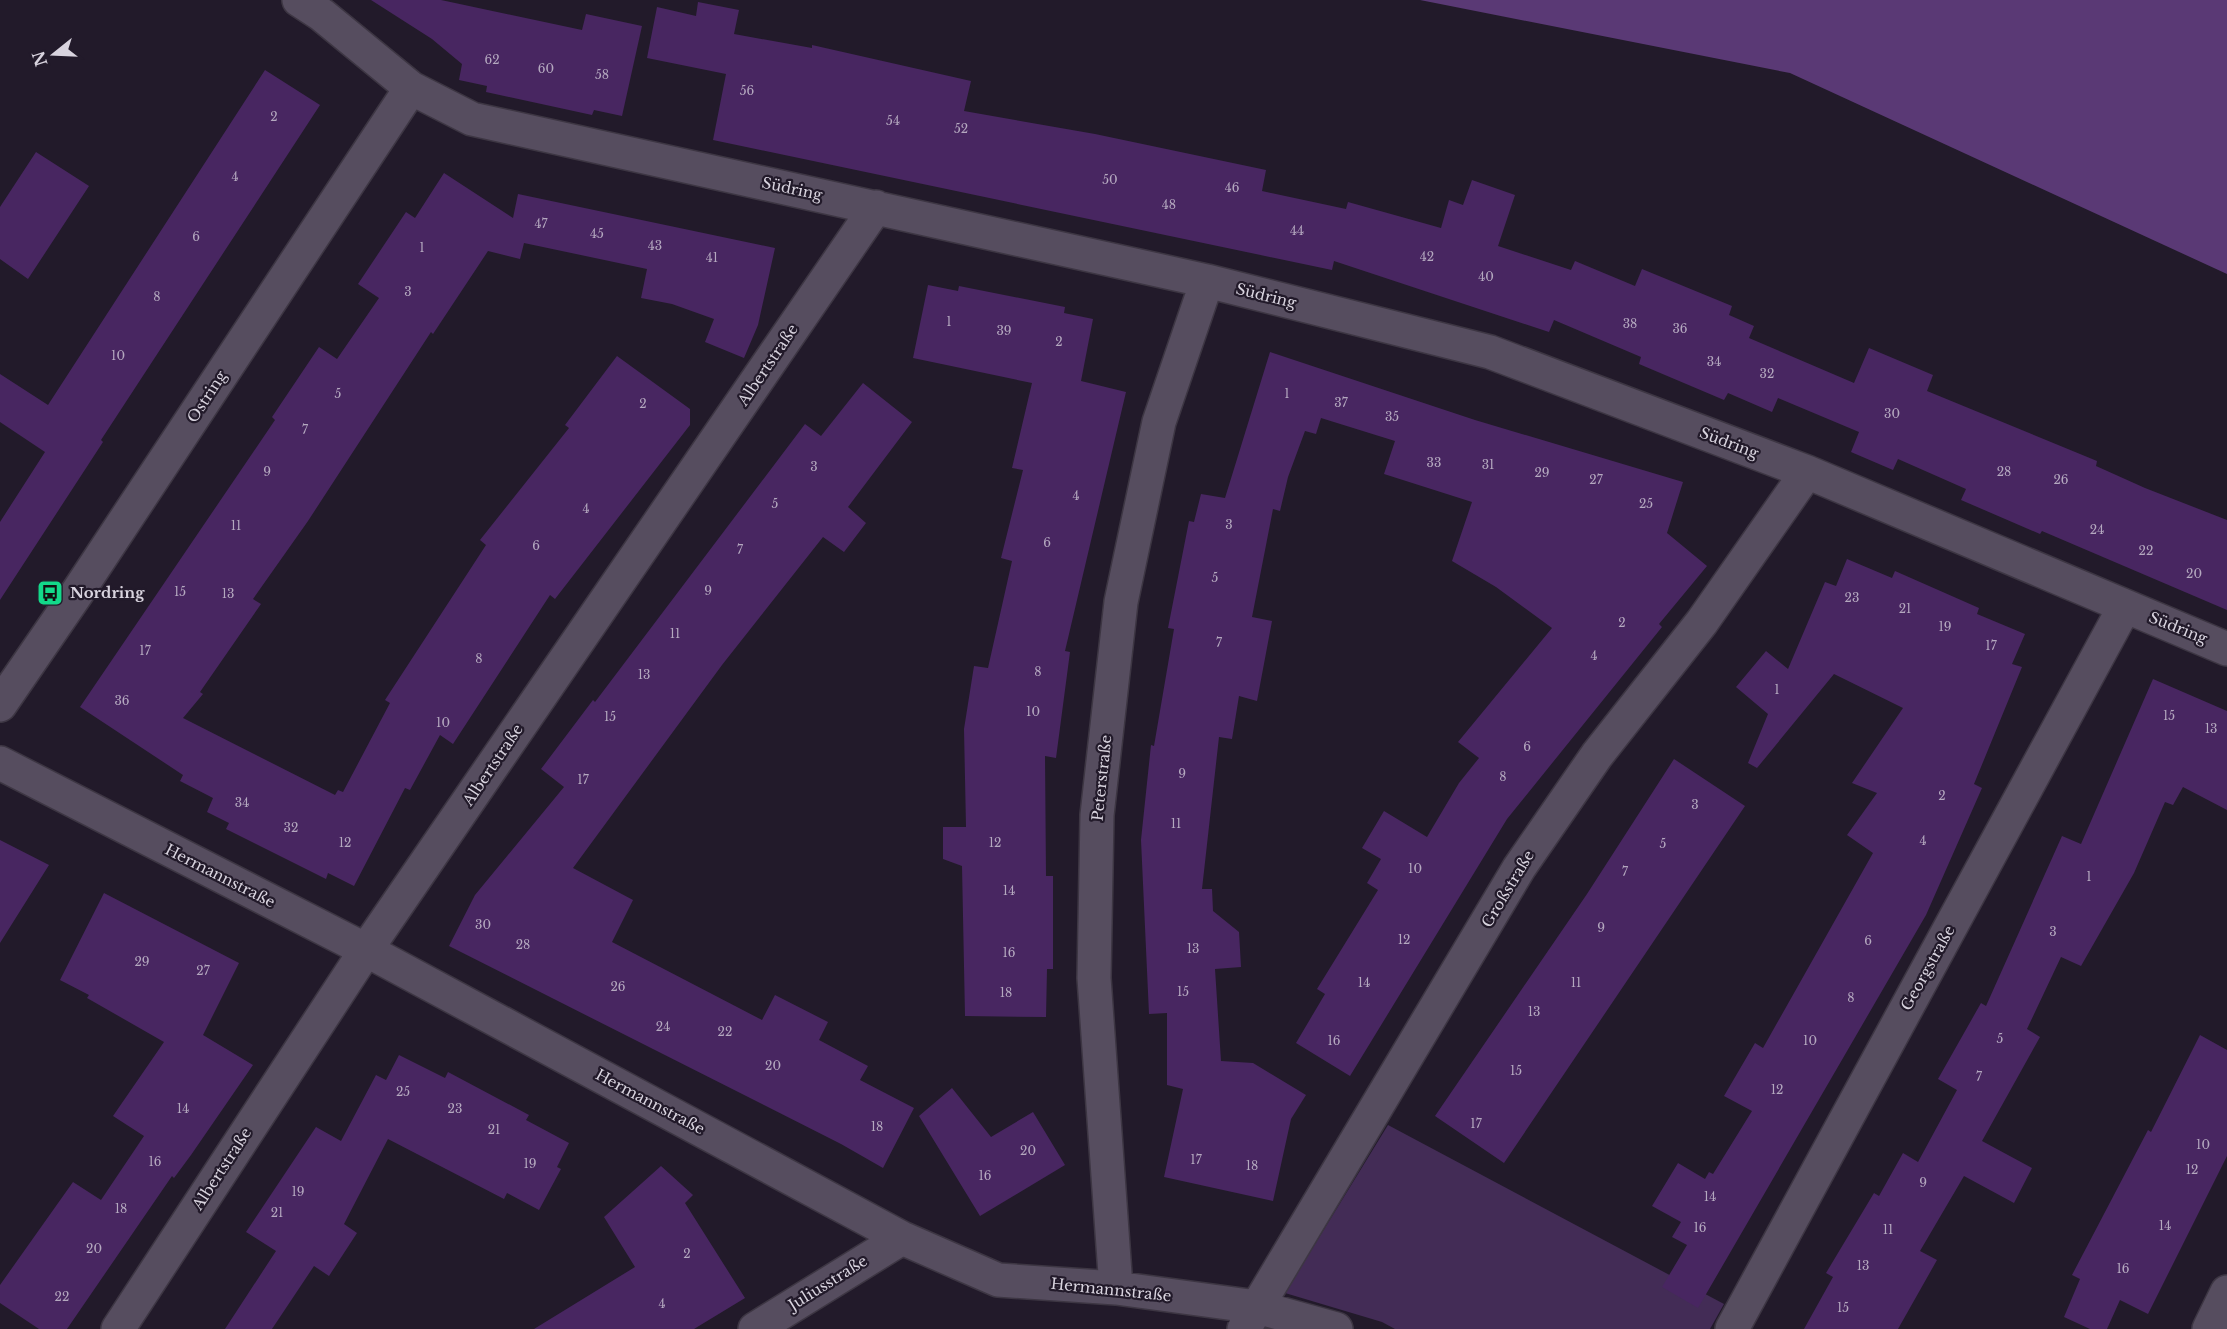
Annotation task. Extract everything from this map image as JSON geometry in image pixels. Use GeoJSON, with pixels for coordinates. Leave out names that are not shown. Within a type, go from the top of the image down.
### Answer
{"type":"FeatureCollection","features":[{"type":"Feature","properties":{"kind":"street","name":"Südring"},"geometry":{"type":"LineString","coordinates":[[299,0],[322,15],[411,88],[472,119],[1207,281],[1490,352],[1807,472],[2227,649]]}},
{"type":"Feature","properties":{"kind":"street","name":"Ostring"},"geometry":{"type":"LineString","coordinates":[[0,705],[75,596],[411,88]]}},
{"type":"Feature","properties":{"kind":"street","name":"Albertstraße"},"geometry":{"type":"LineString","coordinates":[[118,1329],[366,950],[876,207]]}},
{"type":"Feature","properties":{"kind":"street","name":"Peterstraße"},"geometry":{"type":"LineString","coordinates":[[1116,1288],[1094,978],[1097,815],[1121,602],[1159,422],[1207,281]]}},
{"type":"Feature","properties":{"kind":"street","name":"Großstraße"},"geometry":{"type":"LineString","coordinates":[[1250,1318],[1519,868],[1597,754],[1702,622],[1807,472]]}},
{"type":"Feature","properties":{"kind":"street","name":"Georgstraße"},"geometry":{"type":"LineString","coordinates":[[1732,1329],[2125,606]]}},
{"type":"Feature","properties":{"kind":"street","name":"Hermannstraße"},"geometry":{"type":"LineString","coordinates":[[0,763],[366,950],[902,1238],[998,1280],[1116,1288],[1250,1318],[1336,1329]]}},
{"type":"Feature","properties":{"kind":"street","name":"Juliusstraße"},"geometry":{"type":"LineString","coordinates":[[755,1329],[902,1238]]}},
{"type":"Feature","properties":{"kind":"street"},"geometry":{"type":"LineString","coordinates":[[2209,1329],[2227,1292]]}},
{"type":"Feature","properties":{"kind":"shaded area"},"geometry":{"type":"Polygon","coordinates":[[[1420,0],[2227,0],[2227,274],[1790,73],[1420,0]]]}},
{"type":"Feature","properties":{"kind":"shaded area"},"geometry":{"type":"Polygon","coordinates":[[[1388,1125],[1724,1304],[1710,1329],[1395,1329],[1382,1322],[1285,1293],[1388,1125]]]}},
{"type":"Feature","properties":{"kind":"building"},"geometry":{"type":"Polygon","coordinates":[[[371,0],[441,0],[582,30],[586,14],[642,26],[622,116],[594,110],[592,115],[486,92],[487,86],[459,80],[462,64],[432,39],[371,0]]]}},
{"type":"Feature","properties":{"kind":"building"},"geometry":{"type":"Polygon","coordinates":[[[698,2],[739,10],[734,34],[812,48],[812,45],[971,81],[964,111],[1095,134],[1266,170],[1262,191],[1346,209],[1348,202],[1441,228],[1449,200],[1463,205],[1472,180],[1515,195],[1498,246],[1571,270],[1575,261],[1635,286],[1642,269],[1732,306],[1729,315],[1754,326],[1749,338],[1854,383],[1869,348],[1933,375],[1927,391],[2097,461],[2096,466],[2145,488],[2227,520],[2227,610],[2042,531],[2040,534],[1961,500],[1966,489],[1898,459],[1893,470],[1851,452],[1859,432],[1778,398],[1772,412],[1728,393],[1724,400],[1639,364],[1641,357],[1554,320],[1549,332],[1334,261],[1332,270],[713,140],[726,74],[647,58],[657,7],[696,16],[698,2]]]}},
{"type":"Feature","properties":{"kind":"building"},"geometry":{"type":"Polygon","coordinates":[[[265,70],[320,105],[101,440],[103,442],[0,600],[0,522],[45,452],[0,422],[0,374],[48,405],[265,70]]]}},
{"type":"Feature","properties":{"kind":"building"},"geometry":{"type":"Polygon","coordinates":[[[36,152],[89,186],[28,279],[0,259],[0,207],[36,152]]]}},
{"type":"Feature","properties":{"kind":"building"},"geometry":{"type":"Polygon","coordinates":[[[444,173],[513,218],[518,194],[775,248],[758,325],[744,358],[705,342],[714,319],[672,304],[641,298],[647,269],[524,243],[520,259],[488,251],[433,334],[431,332],[308,521],[253,599],[261,604],[200,692],[203,694],[183,718],[335,795],[338,790],[343,792],[390,703],[385,700],[486,545],[480,540],[569,428],[565,425],[617,356],[690,409],[690,425],[555,599],[550,595],[453,744],[440,735],[410,790],[405,788],[354,886],[328,873],[326,879],[226,829],[229,823],[207,812],[213,798],[180,781],[183,775],[80,707],[275,420],[272,417],[319,347],[337,359],[379,298],[358,284],[406,212],[415,218],[444,173]]]}},
{"type":"Feature","properties":{"kind":"building"},"geometry":{"type":"Polygon","coordinates":[[[928,285],[958,291],[959,286],[1065,307],[1064,313],[1093,319],[1081,381],[1126,392],[1065,651],[1070,652],[1056,758],[1045,756],[1046,876],[1053,876],[1053,969],[1047,969],[1046,1017],[965,1016],[962,866],[943,859],[943,827],[966,827],[964,729],[974,666],[988,668],[1012,561],[1001,558],[1023,470],[1012,468],[1032,383],[913,358],[928,285]]]}},
{"type":"Feature","properties":{"kind":"building"},"geometry":{"type":"Polygon","coordinates":[[[1270,352],[1475,420],[1683,482],[1667,533],[1707,566],[1659,624],[1662,627],[1507,819],[1350,1076],[1296,1043],[1325,994],[1317,989],[1378,890],[1367,883],[1381,859],[1362,848],[1384,811],[1427,837],[1459,783],[1479,758],[1458,742],[1552,628],[1496,587],[1452,561],[1472,502],[1384,474],[1395,441],[1321,418],[1316,434],[1305,431],[1288,477],[1280,511],[1273,509],[1252,617],[1272,621],[1257,701],[1239,696],[1232,739],[1219,737],[1202,889],[1212,889],[1213,911],[1239,932],[1241,967],[1215,969],[1221,1061],[1253,1063],[1306,1095],[1291,1119],[1273,1201],[1164,1177],[1183,1089],[1167,1085],[1167,1013],[1149,1014],[1141,840],[1151,745],[1154,746],[1174,629],[1168,628],[1189,521],[1194,522],[1201,494],[1225,498],[1270,352]]]}},
{"type":"Feature","properties":{"kind":"building"},"geometry":{"type":"Polygon","coordinates":[[[863,383],[912,422],[848,507],[866,523],[844,552],[823,537],[722,665],[573,868],[633,900],[612,942],[762,1020],[775,995],[828,1022],[819,1040],[868,1066],[860,1080],[914,1108],[883,1168],[841,1144],[449,946],[475,895],[564,787],[541,769],[593,700],[595,702],[805,424],[821,436],[863,383]]]}},
{"type":"Feature","properties":{"kind":"building"},"geometry":{"type":"Polygon","coordinates":[[[1847,559],[1892,578],[1895,571],[1979,608],[1977,614],[2025,634],[2012,664],[2022,667],[1974,784],[1982,788],[1926,915],[1698,1308],[1662,1287],[1687,1245],[1672,1237],[1681,1222],[1652,1206],[1678,1163],[1705,1179],[1709,1172],[1713,1174],[1752,1111],[1724,1096],[1755,1043],[1763,1048],[1873,853],[1847,835],[1877,793],[1852,783],[1903,708],[1834,674],[1757,768],[1748,763],[1768,714],[1736,687],[1766,651],[1788,669],[1825,582],[1836,586],[1847,559]]]}},
{"type":"Feature","properties":{"kind":"building"},"geometry":{"type":"Polygon","coordinates":[[[2153,679],[2227,711],[2227,810],[2183,787],[2173,805],[2165,802],[2134,873],[2081,966],[2061,957],[2027,1029],[2040,1037],[1982,1141],[2032,1168],[2014,1203],[1964,1176],[1920,1251],[1937,1260],[1898,1329],[1804,1329],[1833,1277],[1826,1273],[1874,1193],[1879,1196],[1903,1153],[1918,1162],[1957,1090],[1938,1079],[1981,1003],[1986,1006],[2062,836],[2081,844],[2153,679]]]}},
{"type":"Feature","properties":{"kind":"building"},"geometry":{"type":"Polygon","coordinates":[[[1674,759],[1745,806],[1504,1163],[1435,1116],[1587,894],[1674,759]]]}},
{"type":"Feature","properties":{"kind":"building"},"geometry":{"type":"Polygon","coordinates":[[[0,840],[49,865],[0,943],[0,840]]]}},
{"type":"Feature","properties":{"kind":"building"},"geometry":{"type":"Polygon","coordinates":[[[104,893],[239,963],[203,1035],[253,1065],[191,1155],[174,1178],[172,1176],[67,1329],[39,1329],[0,1303],[0,1285],[73,1182],[101,1200],[144,1136],[113,1116],[164,1042],[87,998],[89,995],[60,980],[104,893]]]}},
{"type":"Feature","properties":{"kind":"building"},"geometry":{"type":"Polygon","coordinates":[[[2200,1035],[2227,1050],[2227,1156],[2148,1314],[2120,1300],[2107,1329],[2090,1329],[2064,1317],[2080,1279],[2072,1275],[2148,1130],[2151,1132],[2200,1035]]]}},
{"type":"Feature","properties":{"kind":"building"},"geometry":{"type":"Polygon","coordinates":[[[399,1055],[445,1078],[448,1072],[529,1115],[526,1120],[569,1143],[557,1167],[561,1169],[539,1210],[507,1193],[504,1199],[388,1139],[344,1224],[357,1233],[329,1276],[314,1266],[272,1329],[225,1329],[276,1251],[246,1232],[316,1127],[341,1141],[376,1075],[386,1080],[399,1055]]]}},
{"type":"Feature","properties":{"kind":"building"},"geometry":{"type":"Polygon","coordinates":[[[952,1088],[991,1137],[1033,1112],[1065,1165],[980,1216],[919,1116],[952,1088]]]}},
{"type":"Feature","properties":{"kind":"building"},"geometry":{"type":"Polygon","coordinates":[[[661,1166],[693,1195],[685,1203],[745,1298],[694,1329],[534,1329],[635,1267],[604,1217],[661,1166]]]}},
{"type":"Feature","properties":{"kind":"place","name":"Nordring"},"geometry":{"type":"Point","coordinates":[50,593]}}]}
